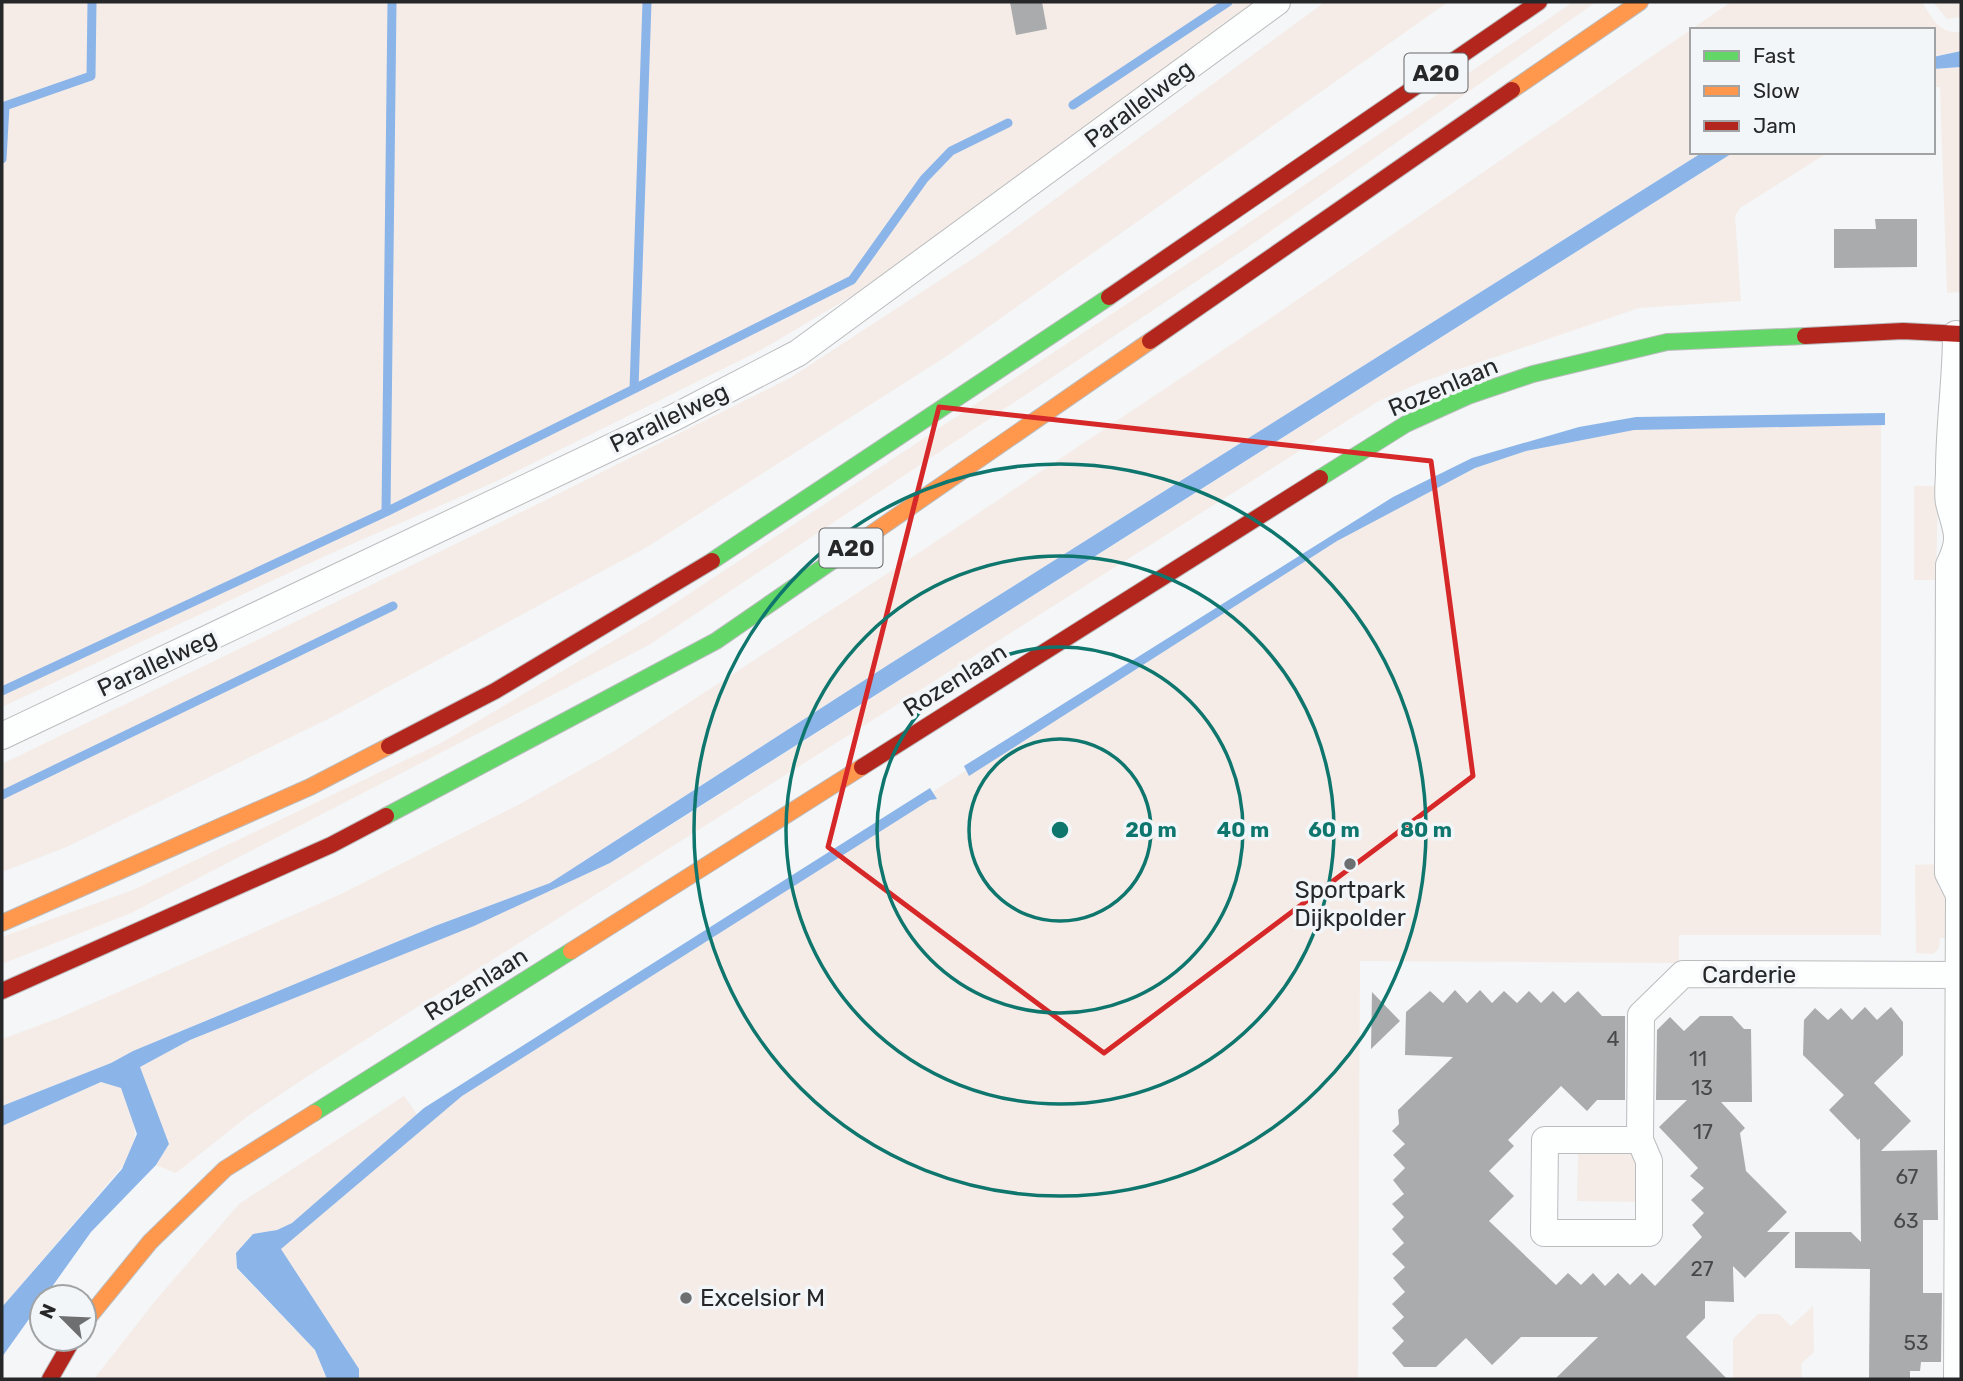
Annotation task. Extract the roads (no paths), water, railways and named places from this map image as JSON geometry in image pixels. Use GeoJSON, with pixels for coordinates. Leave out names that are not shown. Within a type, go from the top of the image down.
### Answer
{"type":"FeatureCollection","features":[{"type":"Feature","properties":{"kind":"main road","name":"A20"},"geometry":{"type":"LineString","coordinates":[[2,923],[310,787],[495,691],[684,580],[1159,264],[1539,2]]}},
{"type":"Feature","properties":{"kind":"main road","name":"A20"},"geometry":{"type":"LineString","coordinates":[[2,991],[331,845],[716,641],[1640,2]]}},
{"type":"Feature","properties":{"kind":"main road","name":"Rozenlaan"},"geometry":{"type":"LineString","coordinates":[[98,1303],[112,1283],[166,1224],[225,1169],[1405,424],[1468,396],[1533,374],[1667,342],[1903,331],[1959,334]]}},
{"type":"Feature","properties":{"kind":"main road"},"geometry":{"type":"LineString","coordinates":[[50,1379],[65,1353]]}},
{"type":"Feature","properties":{"kind":"street","name":"Parallelweg"},"geometry":{"type":"LineString","coordinates":[[2,736],[675,417],[797,353],[1277,2]]}},
{"type":"Feature","properties":{"kind":"street"},"geometry":{"type":"LineString","coordinates":[[1957,1379],[1956,975],[1959,895],[1948,873],[1949,565],[1958,549],[1957,522],[1949,503],[1949,428],[1959,334]]}},
{"type":"Feature","properties":{"kind":"street","name":"Carderie"},"geometry":{"type":"LineString","coordinates":[[1640,1140],[1545,1140],[1544,1233],[1649,1233],[1649,1161],[1640,1140],[1641,1015],[1683,975],[1956,975]]}},
{"type":"Feature","properties":{"kind":"water"},"geometry":{"type":"Polygon","coordinates":[[[1961,51],[1961,67],[1935,69],[1935,57],[1961,51]]]}},
{"type":"Feature","properties":{"kind":"water"},"geometry":{"type":"Polygon","coordinates":[[[1700,154],[1731,154],[610,863],[474,926],[190,1040],[140,1067],[169,1144],[156,1165],[91,1232],[55,1283],[28,1283],[28,1320],[2,1357],[2,1307],[122,1169],[137,1134],[121,1088],[101,1082],[2,1126],[2,1106],[111,1063],[133,1051],[435,926],[550,883],[888,665],[1700,154]]]}},
{"type":"Feature","properties":{"kind":"water"},"geometry":{"type":"Polygon","coordinates":[[[1885,413],[1885,425],[1634,430],[1526,451],[1475,468],[1337,541],[969,776],[964,766],[1393,497],[1472,458],[1579,427],[1636,417],[1885,413]]]}},
{"type":"Feature","properties":{"kind":"water"},"geometry":{"type":"Polygon","coordinates":[[[930,788],[937,799],[930,800],[462,1096],[281,1249],[359,1369],[359,1379],[327,1379],[315,1350],[237,1268],[236,1253],[253,1234],[277,1230],[292,1223],[424,1108],[930,788]]]}},
{"type":"Feature","properties":{"kind":"waterway"},"geometry":{"type":"LineString","coordinates":[[2,107],[91,76],[92,2]]}},
{"type":"Feature","properties":{"kind":"waterway"},"geometry":{"type":"LineString","coordinates":[[392,2],[386,512],[634,389],[647,2]]}},
{"type":"Feature","properties":{"kind":"waterway"},"geometry":{"type":"LineString","coordinates":[[1073,105],[1228,2]]}},
{"type":"Feature","properties":{"kind":"waterway"},"geometry":{"type":"LineString","coordinates":[[2,159],[5,106]]}},
{"type":"Feature","properties":{"kind":"waterway"},"geometry":{"type":"LineString","coordinates":[[634,389],[852,280],[924,179],[951,151],[1008,123]]}},
{"type":"Feature","properties":{"kind":"waterway"},"geometry":{"type":"LineString","coordinates":[[2,691],[386,512]]}},
{"type":"Feature","properties":{"kind":"waterway"},"geometry":{"type":"LineString","coordinates":[[2,795],[393,606]]}},
{"type":"Feature","properties":{"kind":"place","name":"Sportpark Dijkpolder"},"geometry":{"type":"Point","coordinates":[1350,864]}},
{"type":"Feature","properties":{"kind":"place","name":"Excelsior M"},"geometry":{"type":"Point","coordinates":[686,1298]}}]}
